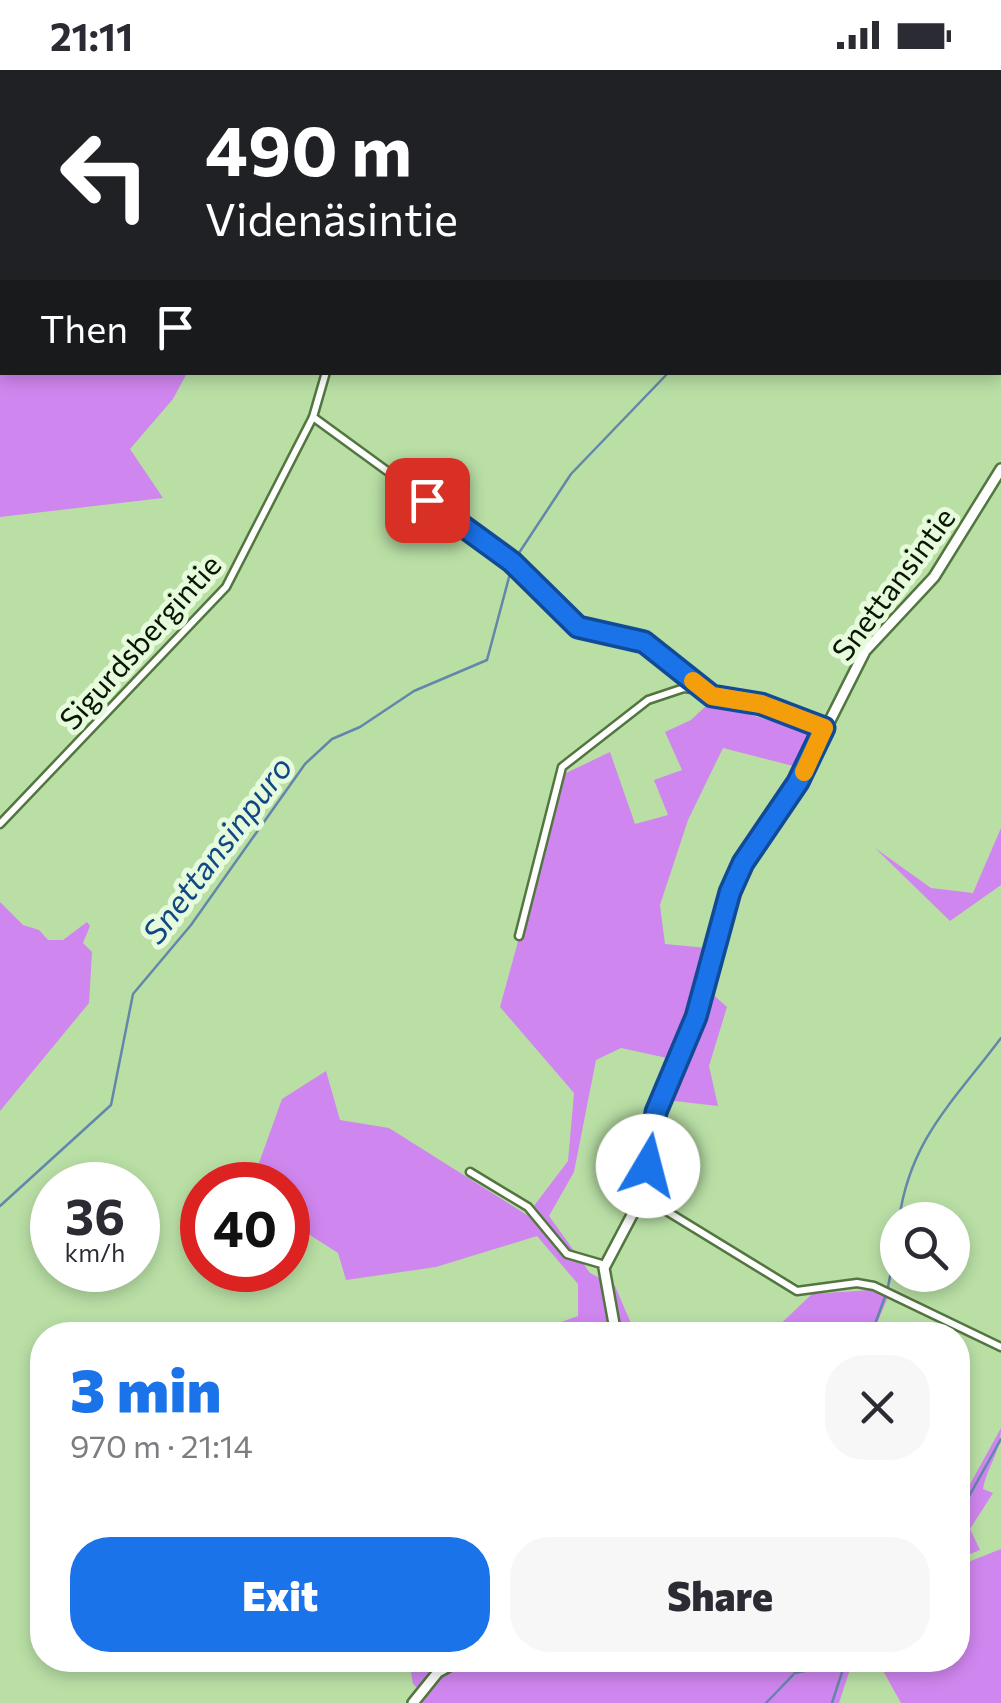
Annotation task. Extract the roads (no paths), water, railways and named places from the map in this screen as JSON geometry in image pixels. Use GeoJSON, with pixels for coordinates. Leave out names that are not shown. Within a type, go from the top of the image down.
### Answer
{"type":"FeatureCollection","features":[{"type":"Feature","properties":{"kind":"street","name":"Sigurdsbergintie"},"geometry":{"type":"LineString","coordinates":[[0,824],[226,587],[313,417],[325,375]]}},
{"type":"Feature","properties":{"kind":"street"},"geometry":{"type":"LineString","coordinates":[[313,417],[512,562],[578,627],[644,642],[712,696],[761,704],[824,728]]}},
{"type":"Feature","properties":{"kind":"street","name":"Snettansintie"},"geometry":{"type":"LineString","coordinates":[[605,1265],[642,1196],[656,1112],[696,1017],[730,892],[743,863],[798,782],[866,651],[934,576],[1001,469]]}},
{"type":"Feature","properties":{"kind":"street"},"geometry":{"type":"LineString","coordinates":[[519,936],[562,767],[648,700],[684,688],[704,690]]}},
{"type":"Feature","properties":{"kind":"street"},"geometry":{"type":"LineString","coordinates":[[470,1172],[528,1207],[567,1254],[605,1265],[603,1278],[613,1322]]}},
{"type":"Feature","properties":{"kind":"street"},"geometry":{"type":"LineString","coordinates":[[642,1196],[796,1291],[857,1283],[874,1286],[948,1322]]}},
{"type":"Feature","properties":{"kind":"street"},"geometry":{"type":"LineString","coordinates":[[970,1333],[1001,1348]]}},
{"type":"Feature","properties":{"kind":"street"},"geometry":{"type":"LineString","coordinates":[[413,1703],[438,1672]]}},
{"type":"Feature","properties":{"kind":"waterway","name":"Snettansinpuro"},"geometry":{"type":"LineString","coordinates":[[515,559],[571,474],[666,375]]}},
{"type":"Feature","properties":{"kind":"waterway","name":"Snettansinpuro"},"geometry":{"type":"LineString","coordinates":[[0,1206],[111,1105],[133,994],[191,925],[305,764],[332,739],[360,727],[414,691],[487,660],[512,566]]}},
{"type":"Feature","properties":{"kind":"waterway"},"geometry":{"type":"LineString","coordinates":[[903,1202],[913,1166],[936,1122],[1001,1038]]}},
{"type":"Feature","properties":{"kind":"waterway"},"geometry":{"type":"LineString","coordinates":[[876,1322],[886,1294]]}},
{"type":"Feature","properties":{"kind":"waterway"},"geometry":{"type":"LineString","coordinates":[[970,1495],[1001,1439]]}},
{"type":"Feature","properties":{"kind":"waterway"},"geometry":{"type":"LineString","coordinates":[[794,1672],[800,1672]]}},
{"type":"Feature","properties":{"kind":"waterway"},"geometry":{"type":"LineString","coordinates":[[832,1703],[842,1672]]}},
{"type":"Feature","properties":{"kind":"waterway"},"geometry":{"type":"LineString","coordinates":[[766,1703],[793,1675]]}}]}
